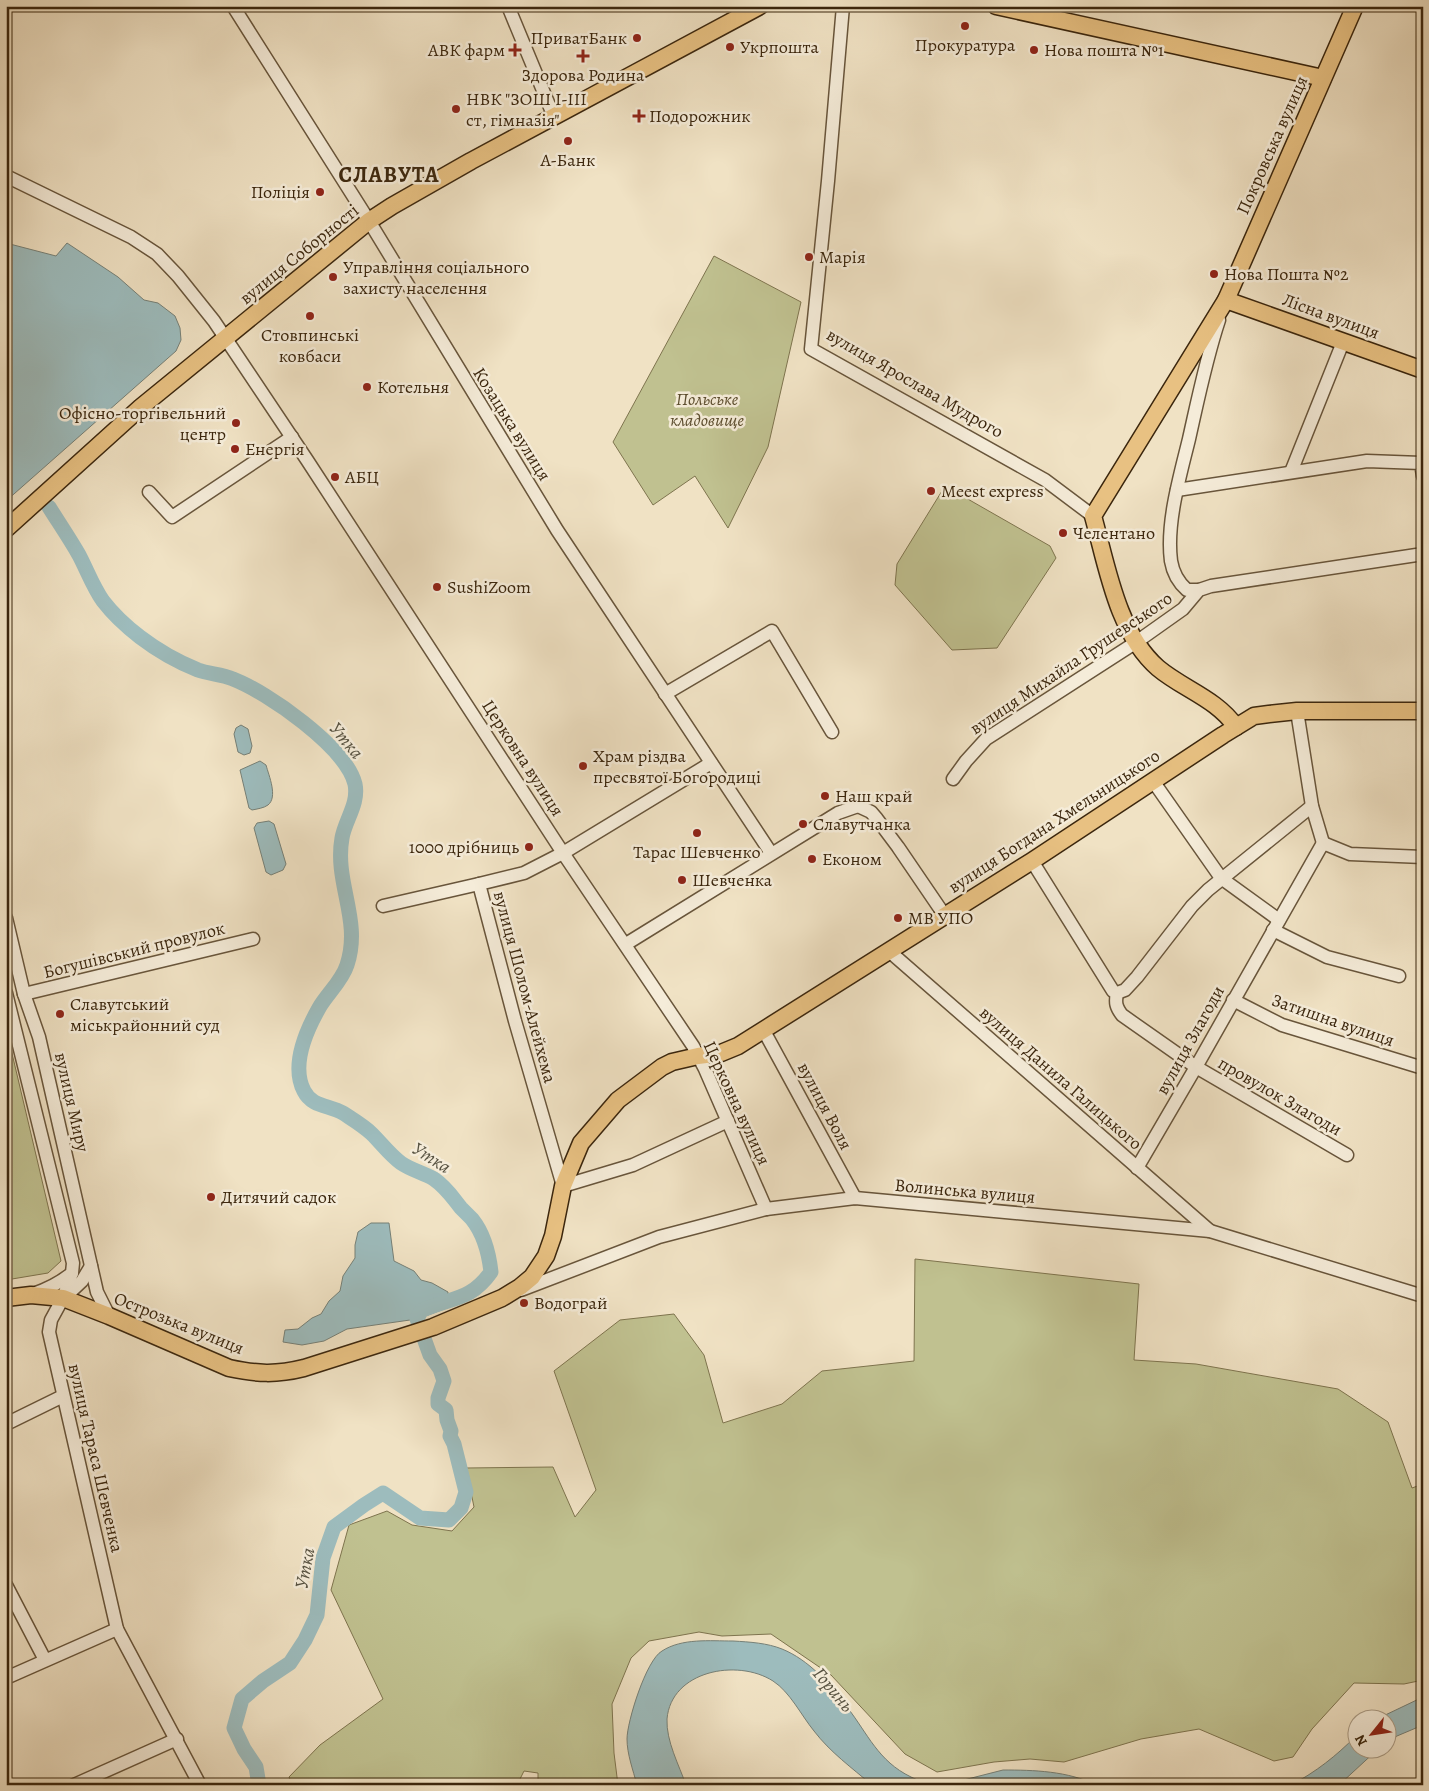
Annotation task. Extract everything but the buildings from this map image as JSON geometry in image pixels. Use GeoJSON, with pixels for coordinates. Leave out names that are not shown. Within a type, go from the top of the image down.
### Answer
{"type":"FeatureCollection","features":[{"type":"Feature","properties":{"kind":"main road","name":"вулиця Соборності"},"geometry":{"type":"LineString","coordinates":[[6,529],[141,406],[369,222],[392,206],[471,161],[760,6]]}},
{"type":"Feature","properties":{"kind":"main road"},"geometry":{"type":"LineString","coordinates":[[996,6],[1323,78]]}},
{"type":"Feature","properties":{"kind":"main road","name":"Покровська вулиця"},"geometry":{"type":"LineString","coordinates":[[1093,516],[1226,300],[1355,6]]}},
{"type":"Feature","properties":{"kind":"main road","name":"Лісна вулиця"},"geometry":{"type":"LineString","coordinates":[[1226,300],[1423,370]]}},
{"type":"Feature","properties":{"kind":"main road"},"geometry":{"type":"LineString","coordinates":[[1093,516],[1120,612],[1135,643],[1156,667],[1210,702],[1254,716]]}},
{"type":"Feature","properties":{"kind":"main road"},"geometry":{"type":"LineString","coordinates":[[1210,702],[1230,731]]}},
{"type":"Feature","properties":{"kind":"main road","name":"вулиця Богдана Хмельницького"},"geometry":{"type":"LineString","coordinates":[[395,1341],[508,1295],[532,1277],[546,1256],[553,1236],[563,1186],[581,1143],[618,1100],[662,1067],[672,1062],[730,1051],[764,1031],[1032,861],[1254,716],[1296,711],[1423,711]]}},
{"type":"Feature","properties":{"kind":"main road","name":"Острозька вулиця"},"geometry":{"type":"LineString","coordinates":[[6,1298],[31,1295],[63,1298],[229,1368],[265,1374],[287,1372],[395,1341]]}},
{"type":"Feature","properties":{"kind":"street","name":"Козацька вулиця"},"geometry":{"type":"LineString","coordinates":[[233,6],[369,222],[557,530],[772,853]]}},
{"type":"Feature","properties":{"kind":"street"},"geometry":{"type":"LineString","coordinates":[[508,6],[554,117]]}},
{"type":"Feature","properties":{"kind":"street","name":"вулиця Ярослава Мудрого"},"geometry":{"type":"LineString","coordinates":[[843,6],[811,349],[1045,480],[1093,516]]}},
{"type":"Feature","properties":{"kind":"street","name":"Церковна вулиця"},"geometry":{"type":"LineString","coordinates":[[6,176],[131,237],[156,254],[178,276],[226,338],[698,1056],[766,1209]]}},
{"type":"Feature","properties":{"kind":"street","name":"Покровська вулиця"},"geometry":{"type":"LineString","coordinates":[[1199,590],[1187,590],[1180,584],[1171,561],[1172,527],[1177,490],[1210,347],[1226,300]]}},
{"type":"Feature","properties":{"kind":"street"},"geometry":{"type":"LineString","coordinates":[[1291,472],[1343,342]]}},
{"type":"Feature","properties":{"kind":"street"},"geometry":{"type":"LineString","coordinates":[[149,492],[172,517],[292,436]]}},
{"type":"Feature","properties":{"kind":"street"},"geometry":{"type":"LineString","coordinates":[[1177,490],[1367,461],[1421,463],[1423,476]]}},
{"type":"Feature","properties":{"kind":"street"},"geometry":{"type":"LineString","coordinates":[[1199,590],[1211,586],[1423,554]]}},
{"type":"Feature","properties":{"kind":"street","name":"вулиця Михайла Грушевського"},"geometry":{"type":"LineString","coordinates":[[953,780],[966,761],[986,739],[1135,643],[1182,609],[1199,590]]}},
{"type":"Feature","properties":{"kind":"street"},"geometry":{"type":"LineString","coordinates":[[665,694],[772,631],[832,732]]}},
{"type":"Feature","properties":{"kind":"street"},"geometry":{"type":"LineString","coordinates":[[1296,711],[1312,806],[1323,842],[1350,854],[1423,857]]}},
{"type":"Feature","properties":{"kind":"street","name":"вулиця Шолом-Алейхема"},"geometry":{"type":"LineString","coordinates":[[563,1186],[515,1021],[478,884],[524,874],[563,853],[711,763]]}},
{"type":"Feature","properties":{"kind":"street"},"geometry":{"type":"LineString","coordinates":[[1153,781],[1221,878],[1276,925],[1327,956],[1399,976]]}},
{"type":"Feature","properties":{"kind":"street"},"geometry":{"type":"LineString","coordinates":[[626,944],[838,813],[858,806],[865,808],[876,819],[898,847],[945,916]]}},
{"type":"Feature","properties":{"kind":"street"},"geometry":{"type":"LineString","coordinates":[[1032,861],[1113,991],[1117,993],[1125,990],[1137,977],[1192,906],[1221,878],[1312,806]]}},
{"type":"Feature","properties":{"kind":"street","name":"вулиця Злагоди"},"geometry":{"type":"LineString","coordinates":[[1137,1168],[1323,842]]}},
{"type":"Feature","properties":{"kind":"street"},"geometry":{"type":"LineString","coordinates":[[383,906],[478,884]]}},
{"type":"Feature","properties":{"kind":"street","name":"вулиця Миру"},"geometry":{"type":"LineString","coordinates":[[6,918],[24,994],[39,1037],[99,1298],[109,1316]]}},
{"type":"Feature","properties":{"kind":"street","name":"Богушівський провулок"},"geometry":{"type":"LineString","coordinates":[[24,994],[253,939]]}},
{"type":"Feature","properties":{"kind":"street","name":"вулиця Данила Галицького"},"geometry":{"type":"LineString","coordinates":[[889,952],[1210,1232]]}},
{"type":"Feature","properties":{"kind":"street","name":"вулиця Миру"},"geometry":{"type":"LineString","coordinates":[[6,993],[72,1257],[72,1273],[63,1298]]}},
{"type":"Feature","properties":{"kind":"street","name":"провулок Злагоди"},"geometry":{"type":"LineString","coordinates":[[1117,993],[1115,1002],[1122,1015],[1196,1067],[1347,1155]]}},
{"type":"Feature","properties":{"kind":"street","name":"Затишна вулиця"},"geometry":{"type":"LineString","coordinates":[[1233,1000],[1282,1024],[1423,1068]]}},
{"type":"Feature","properties":{"kind":"street","name":"вулиця Воля"},"geometry":{"type":"LineString","coordinates":[[764,1031],[855,1198]]}},
{"type":"Feature","properties":{"kind":"street"},"geometry":{"type":"LineString","coordinates":[[563,1186],[634,1165],[728,1121]]}},
{"type":"Feature","properties":{"kind":"street","name":"Волинська вулиця"},"geometry":{"type":"LineString","coordinates":[[508,1295],[659,1237],[766,1209],[855,1198],[1210,1232],[1423,1296]]}},
{"type":"Feature","properties":{"kind":"street"},"geometry":{"type":"LineString","coordinates":[[63,1298],[82,1281],[91,1266]]}},
{"type":"Feature","properties":{"kind":"street"},"geometry":{"type":"LineString","coordinates":[[31,1295],[55,1286],[72,1273]]}},
{"type":"Feature","properties":{"kind":"street","name":"вулиця Тараса Шевченка"},"geometry":{"type":"LineString","coordinates":[[63,1298],[51,1320],[49,1332],[117,1629],[200,1785]]}},
{"type":"Feature","properties":{"kind":"street"},"geometry":{"type":"LineString","coordinates":[[6,1424],[63,1396]]}},
{"type":"Feature","properties":{"kind":"street"},"geometry":{"type":"LineString","coordinates":[[6,1586],[45,1660]]}},
{"type":"Feature","properties":{"kind":"street"},"geometry":{"type":"LineString","coordinates":[[6,1678],[117,1629]]}},
{"type":"Feature","properties":{"kind":"street"},"geometry":{"type":"LineString","coordinates":[[74,1785],[177,1739]]}},
{"type":"Feature","properties":{"kind":"green space","name":"Польське кладовище"},"geometry":{"type":"Polygon","coordinates":[[[714,256],[801,302],[768,447],[728,528],[695,476],[653,505],[613,442],[714,256]]]}},
{"type":"Feature","properties":{"kind":"green space"},"geometry":{"type":"Polygon","coordinates":[[[945,486],[1050,546],[1056,558],[997,648],[952,650],[895,585],[897,564],[945,486]]]}},
{"type":"Feature","properties":{"kind":"green space"},"geometry":{"type":"Polygon","coordinates":[[[6,1028],[61,1261],[48,1273],[6,1280],[6,1028]]]}},
{"type":"Feature","properties":{"kind":"green space"},"geometry":{"type":"Polygon","coordinates":[[[915,1259],[1139,1284],[1134,1360],[1196,1364],[1338,1389],[1388,1422],[1412,1488],[1423,1484],[1423,1680],[1404,1684],[1354,1683],[1312,1729],[1293,1757],[1274,1761],[1199,1729],[1141,1739],[1064,1762],[1030,1759],[994,1762],[937,1772],[905,1754],[831,1675],[771,1634],[722,1636],[699,1632],[649,1641],[631,1658],[612,1704],[614,1753],[618,1785],[538,1785],[538,1773],[524,1771],[517,1785],[292,1785],[289,1777],[320,1745],[383,1699],[331,1590],[349,1525],[387,1511],[412,1525],[452,1531],[474,1507],[466,1468],[553,1467],[575,1517],[596,1490],[554,1371],[620,1320],[674,1314],[704,1355],[723,1423],[782,1404],[822,1371],[914,1361],[915,1259]]]}},
{"type":"Feature","properties":{"kind":"water"},"geometry":{"type":"Polygon","coordinates":[[[6,243],[56,256],[67,243],[118,277],[144,300],[158,303],[175,316],[180,328],[181,340],[176,351],[6,501],[6,243]]]}},
{"type":"Feature","properties":{"kind":"water"},"geometry":{"type":"Polygon","coordinates":[[[241,725],[248,729],[252,746],[250,753],[244,755],[238,752],[234,734],[236,728],[241,725]]]}},
{"type":"Feature","properties":{"kind":"water"},"geometry":{"type":"Polygon","coordinates":[[[260,761],[266,765],[273,792],[268,805],[252,810],[249,808],[240,770],[260,761]]]}},
{"type":"Feature","properties":{"kind":"water"},"geometry":{"type":"Polygon","coordinates":[[[269,821],[274,824],[286,864],[283,870],[271,875],[266,872],[254,828],[257,823],[269,821]]]}},
{"type":"Feature","properties":{"kind":"water"},"geometry":{"type":"Polygon","coordinates":[[[371,1223],[389,1223],[394,1261],[414,1271],[421,1280],[432,1283],[448,1292],[447,1308],[417,1319],[347,1329],[324,1341],[302,1345],[283,1342],[285,1330],[298,1329],[312,1318],[321,1314],[329,1301],[340,1291],[343,1276],[355,1258],[358,1232],[371,1223]]]}},
{"type":"Feature","properties":{"kind":"water"},"geometry":{"type":"Polygon","coordinates":[[[733,1641],[770,1645],[801,1659],[833,1690],[874,1746],[890,1763],[911,1777],[932,1785],[872,1785],[827,1746],[790,1697],[773,1681],[758,1674],[742,1670],[725,1670],[708,1673],[693,1680],[680,1690],[671,1703],[667,1727],[686,1785],[637,1785],[628,1750],[628,1731],[638,1692],[656,1657],[670,1647],[687,1642],[733,1641]]]}},
{"type":"Feature","properties":{"kind":"water"},"geometry":{"type":"Polygon","coordinates":[[[1423,1697],[1423,1725],[1396,1737],[1396,1710],[1423,1697]]]}},
{"type":"Feature","properties":{"kind":"water"},"geometry":{"type":"Polygon","coordinates":[[[1346,1745],[1346,1758],[1368,1758],[1339,1785],[1291,1785],[1309,1775],[1346,1745]]]}},
{"type":"Feature","properties":{"kind":"water"},"geometry":{"type":"Polygon","coordinates":[[[1003,1770],[1062,1774],[1096,1785],[944,1785],[1003,1770]]]}},
{"type":"Feature","properties":{"kind":"waterway","name":"Утка"},"geometry":{"type":"LineString","coordinates":[[49,507],[79,555],[103,601],[130,629],[153,647],[183,663],[198,670],[233,679],[284,708],[321,738],[349,769],[356,791],[342,838],[341,855],[350,917],[351,948],[345,971],[319,1008],[309,1027],[300,1060],[300,1081],[304,1091],[311,1100],[338,1110],[354,1120],[369,1131],[401,1163],[434,1179],[442,1186],[472,1219],[480,1231],[490,1265],[491,1272],[475,1289],[467,1294],[421,1311],[417,1319],[430,1355],[440,1369],[444,1381],[438,1398],[438,1404],[446,1410],[451,1431],[450,1436],[454,1444],[466,1492],[461,1508],[449,1520],[420,1518],[383,1493],[334,1527],[323,1558],[317,1615],[305,1640],[290,1663],[263,1681],[242,1699],[234,1728],[244,1749],[256,1767],[259,1785]]}},
{"type":"Feature","properties":{"kind":"place","name":"Прокуратура"},"geometry":{"type":"Point","coordinates":[965,26]}},
{"type":"Feature","properties":{"kind":"place","name":"ПриватБанк"},"geometry":{"type":"Point","coordinates":[637,38]}},
{"type":"Feature","properties":{"kind":"place","name":"Укрпошта"},"geometry":{"type":"Point","coordinates":[730,47]}},
{"type":"Feature","properties":{"kind":"place","name":"АВК фарм"},"geometry":{"type":"Point","coordinates":[515,50]}},
{"type":"Feature","properties":{"kind":"place","name":"Нова пошта №1"},"geometry":{"type":"Point","coordinates":[1034,50]}},
{"type":"Feature","properties":{"kind":"place","name":"Здорова Родина"},"geometry":{"type":"Point","coordinates":[583,56]}},
{"type":"Feature","properties":{"kind":"place","name":"НВК \"ЗОШ І-ІІІ ст, гімназія\""},"geometry":{"type":"Point","coordinates":[456,109]}},
{"type":"Feature","properties":{"kind":"place","name":"Подорожник"},"geometry":{"type":"Point","coordinates":[639,116]}},
{"type":"Feature","properties":{"kind":"place","name":"А-Банк"},"geometry":{"type":"Point","coordinates":[568,141]}},
{"type":"Feature","properties":{"kind":"place","name":"Поліція"},"geometry":{"type":"Point","coordinates":[320,192]}},
{"type":"Feature","properties":{"kind":"place","name":"Марія"},"geometry":{"type":"Point","coordinates":[809,257]}},
{"type":"Feature","properties":{"kind":"place","name":"Нова Пошта №2"},"geometry":{"type":"Point","coordinates":[1214,274]}},
{"type":"Feature","properties":{"kind":"place","name":"Управління соціального захисту населення"},"geometry":{"type":"Point","coordinates":[333,277]}},
{"type":"Feature","properties":{"kind":"place","name":"Стовпинські ковбаси"},"geometry":{"type":"Point","coordinates":[310,316]}},
{"type":"Feature","properties":{"kind":"place","name":"Котельня"},"geometry":{"type":"Point","coordinates":[367,387]}},
{"type":"Feature","properties":{"kind":"place","name":"Офісно-торгівельний центр"},"geometry":{"type":"Point","coordinates":[236,423]}},
{"type":"Feature","properties":{"kind":"place","name":"Енергія"},"geometry":{"type":"Point","coordinates":[235,449]}},
{"type":"Feature","properties":{"kind":"place","name":"АБЦ"},"geometry":{"type":"Point","coordinates":[335,477]}},
{"type":"Feature","properties":{"kind":"place","name":"Meest express"},"geometry":{"type":"Point","coordinates":[931,491]}},
{"type":"Feature","properties":{"kind":"place","name":"Челентано"},"geometry":{"type":"Point","coordinates":[1063,533]}},
{"type":"Feature","properties":{"kind":"place","name":"SushiZoom"},"geometry":{"type":"Point","coordinates":[437,587]}},
{"type":"Feature","properties":{"kind":"place","name":"Храм різдва пресвятої Богородиці"},"geometry":{"type":"Point","coordinates":[583,766]}},
{"type":"Feature","properties":{"kind":"place","name":"Наш край"},"geometry":{"type":"Point","coordinates":[825,796]}},
{"type":"Feature","properties":{"kind":"place","name":"Славутчанка"},"geometry":{"type":"Point","coordinates":[803,824]}},
{"type":"Feature","properties":{"kind":"place","name":"Тарас Шевченко"},"geometry":{"type":"Point","coordinates":[697,833]}},
{"type":"Feature","properties":{"kind":"place","name":"1000 дрібниць"},"geometry":{"type":"Point","coordinates":[529,847]}},
{"type":"Feature","properties":{"kind":"place","name":"Економ"},"geometry":{"type":"Point","coordinates":[812,859]}},
{"type":"Feature","properties":{"kind":"place","name":"Шевченка"},"geometry":{"type":"Point","coordinates":[682,880]}},
{"type":"Feature","properties":{"kind":"place","name":"МВ УПО"},"geometry":{"type":"Point","coordinates":[898,918]}},
{"type":"Feature","properties":{"kind":"place","name":"Славутський міськрайонний суд"},"geometry":{"type":"Point","coordinates":[60,1014]}},
{"type":"Feature","properties":{"kind":"place","name":"Дитячий садок"},"geometry":{"type":"Point","coordinates":[211,1197]}},
{"type":"Feature","properties":{"kind":"place","name":"Водограй"},"geometry":{"type":"Point","coordinates":[524,1303]}},
{"type":"Feature","properties":{"kind":"district","name":"СЛАВУТА"},"geometry":{"type":"Point","coordinates":[389,174]}},
{"type":"Feature","properties":{"kind":"water label","name":"Горинь"},"geometry":{"type":"Point","coordinates":[834,1689]}}]}
